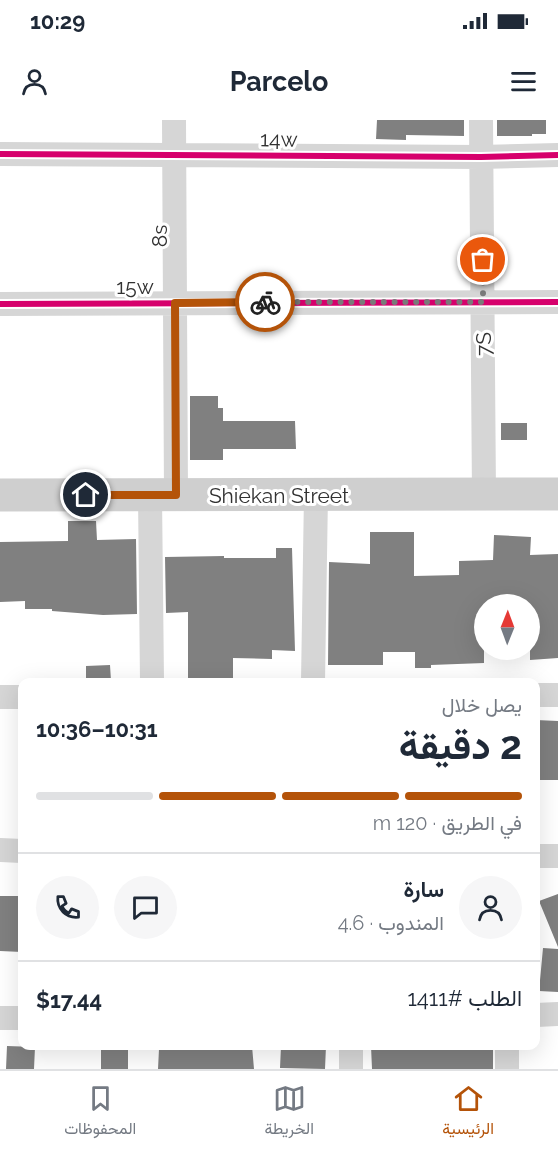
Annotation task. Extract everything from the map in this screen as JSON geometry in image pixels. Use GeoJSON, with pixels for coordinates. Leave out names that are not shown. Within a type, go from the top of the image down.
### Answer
{"type":"FeatureCollection","features":[{"type":"Feature","properties":{"kind":"street","name":"8s"},"geometry":{"type":"LineString","coordinates":[[152,678],[175,303],[174,120]]}},
{"type":"Feature","properties":{"kind":"street","name":"7S"},"geometry":{"type":"LineString","coordinates":[[481,120],[484,495]]}},
{"type":"Feature","properties":{"kind":"street","name":"14w"},"geometry":{"type":"LineString","coordinates":[[0,154],[481,157],[558,155]]}},
{"type":"Feature","properties":{"kind":"street","name":"15w"},"geometry":{"type":"LineString","coordinates":[[0,304],[558,302]]}},
{"type":"Feature","properties":{"kind":"street"},"geometry":{"type":"LineString","coordinates":[[313,678],[316,494]]}},
{"type":"Feature","properties":{"kind":"street","name":"Shiekan Street"},"geometry":{"type":"LineString","coordinates":[[0,495],[558,494]]}},
{"type":"Feature","properties":{"kind":"street"},"geometry":{"type":"LineString","coordinates":[[540,695],[558,695]]}},
{"type":"Feature","properties":{"kind":"street"},"geometry":{"type":"LineString","coordinates":[[0,698],[18,697]]}},
{"type":"Feature","properties":{"kind":"street"},"geometry":{"type":"LineString","coordinates":[[0,850],[18,851]]}},
{"type":"Feature","properties":{"kind":"street"},"geometry":{"type":"LineString","coordinates":[[540,856],[558,856]]}},
{"type":"Feature","properties":{"kind":"street"},"geometry":{"type":"LineString","coordinates":[[540,1015],[558,1014]]}},
{"type":"Feature","properties":{"kind":"street"},"geometry":{"type":"LineString","coordinates":[[0,1018],[18,1018]]}},
{"type":"Feature","properties":{"kind":"street"},"geometry":{"type":"LineString","coordinates":[[351,1050],[351,1069]]}},
{"type":"Feature","properties":{"kind":"street"},"geometry":{"type":"LineString","coordinates":[[507,1050],[507,1069]]}},
{"type":"Feature","properties":{"kind":"building"},"geometry":{"type":"Polygon","coordinates":[[[377,120],[464,120],[464,136],[406,135],[406,140],[376,139],[377,120]]]}},
{"type":"Feature","properties":{"kind":"building"},"geometry":{"type":"Polygon","coordinates":[[[497,120],[546,120],[546,134],[497,136],[497,120]]]}},
{"type":"Feature","properties":{"kind":"building"},"geometry":{"type":"Polygon","coordinates":[[[190,396],[218,396],[218,408],[223,408],[223,421],[295,421],[296,449],[223,449],[223,460],[190,460],[190,396]]]}},
{"type":"Feature","properties":{"kind":"building"},"geometry":{"type":"Polygon","coordinates":[[[501,423],[527,423],[527,440],[501,440],[501,423]]]}},
{"type":"Feature","properties":{"kind":"building"},"geometry":{"type":"Polygon","coordinates":[[[68,521],[96,521],[97,540],[136,539],[137,614],[103,615],[52,611],[52,609],[25,609],[25,601],[0,602],[0,542],[68,541],[68,521]]]}},
{"type":"Feature","properties":{"kind":"building"},"geometry":{"type":"Polygon","coordinates":[[[370,532],[414,532],[414,576],[459,575],[459,561],[493,560],[494,535],[531,537],[530,555],[558,554],[558,658],[540,659],[540,594],[474,594],[474,660],[484,660],[484,663],[431,665],[431,668],[415,668],[415,652],[383,652],[383,665],[328,665],[329,562],[370,564],[370,532]]]}},
{"type":"Feature","properties":{"kind":"building"},"geometry":{"type":"Polygon","coordinates":[[[276,548],[292,548],[295,651],[272,650],[272,659],[233,658],[233,678],[188,678],[188,612],[166,613],[165,557],[276,558],[276,548]]]}},
{"type":"Feature","properties":{"kind":"building"},"geometry":{"type":"Polygon","coordinates":[[[110,665],[111,678],[86,678],[86,666],[110,665]]]}},
{"type":"Feature","properties":{"kind":"building"},"geometry":{"type":"Polygon","coordinates":[[[540,720],[558,721],[558,780],[540,780],[540,720]]]}},
{"type":"Feature","properties":{"kind":"building"},"geometry":{"type":"Polygon","coordinates":[[[558,894],[558,947],[540,903],[540,901],[558,894]]]}},
{"type":"Feature","properties":{"kind":"building"},"geometry":{"type":"Polygon","coordinates":[[[0,896],[18,896],[18,952],[0,951],[0,896]]]}},
{"type":"Feature","properties":{"kind":"building"},"geometry":{"type":"Polygon","coordinates":[[[543,948],[558,949],[558,992],[540,991],[543,948]]]}},
{"type":"Feature","properties":{"kind":"building"},"geometry":{"type":"Polygon","coordinates":[[[7,1046],[18,1046],[18,1050],[35,1050],[34,1069],[6,1069],[7,1046]]]}},
{"type":"Feature","properties":{"kind":"building"},"geometry":{"type":"Polygon","coordinates":[[[101,1050],[128,1050],[128,1069],[101,1069],[101,1050]]]}},
{"type":"Feature","properties":{"kind":"building"},"geometry":{"type":"Polygon","coordinates":[[[159,1050],[252,1050],[254,1069],[158,1069],[159,1050]]]}},
{"type":"Feature","properties":{"kind":"building"},"geometry":{"type":"Polygon","coordinates":[[[281,1050],[326,1050],[325,1069],[280,1068],[281,1050]]]}},
{"type":"Feature","properties":{"kind":"building"},"geometry":{"type":"Polygon","coordinates":[[[371,1050],[493,1050],[493,1069],[372,1069],[371,1050]]]}},
{"type":"Feature","properties":{"kind":"cycle path"},"geometry":{"type":"LineString","coordinates":[[0,154],[481,157],[558,155]]}},
{"type":"Feature","properties":{"kind":"cycle path"},"geometry":{"type":"LineString","coordinates":[[0,304],[558,302]]}},
{"type":"Feature","properties":{"kind":"way so far"},"geometry":{"type":"LineString","coordinates":[[265,302],[483,302],[483,260]]}},
{"type":"Feature","properties":{"kind":"route"},"geometry":{"type":"LineString","coordinates":[[86,495],[176,495],[175,303],[265,302]]}}]}
